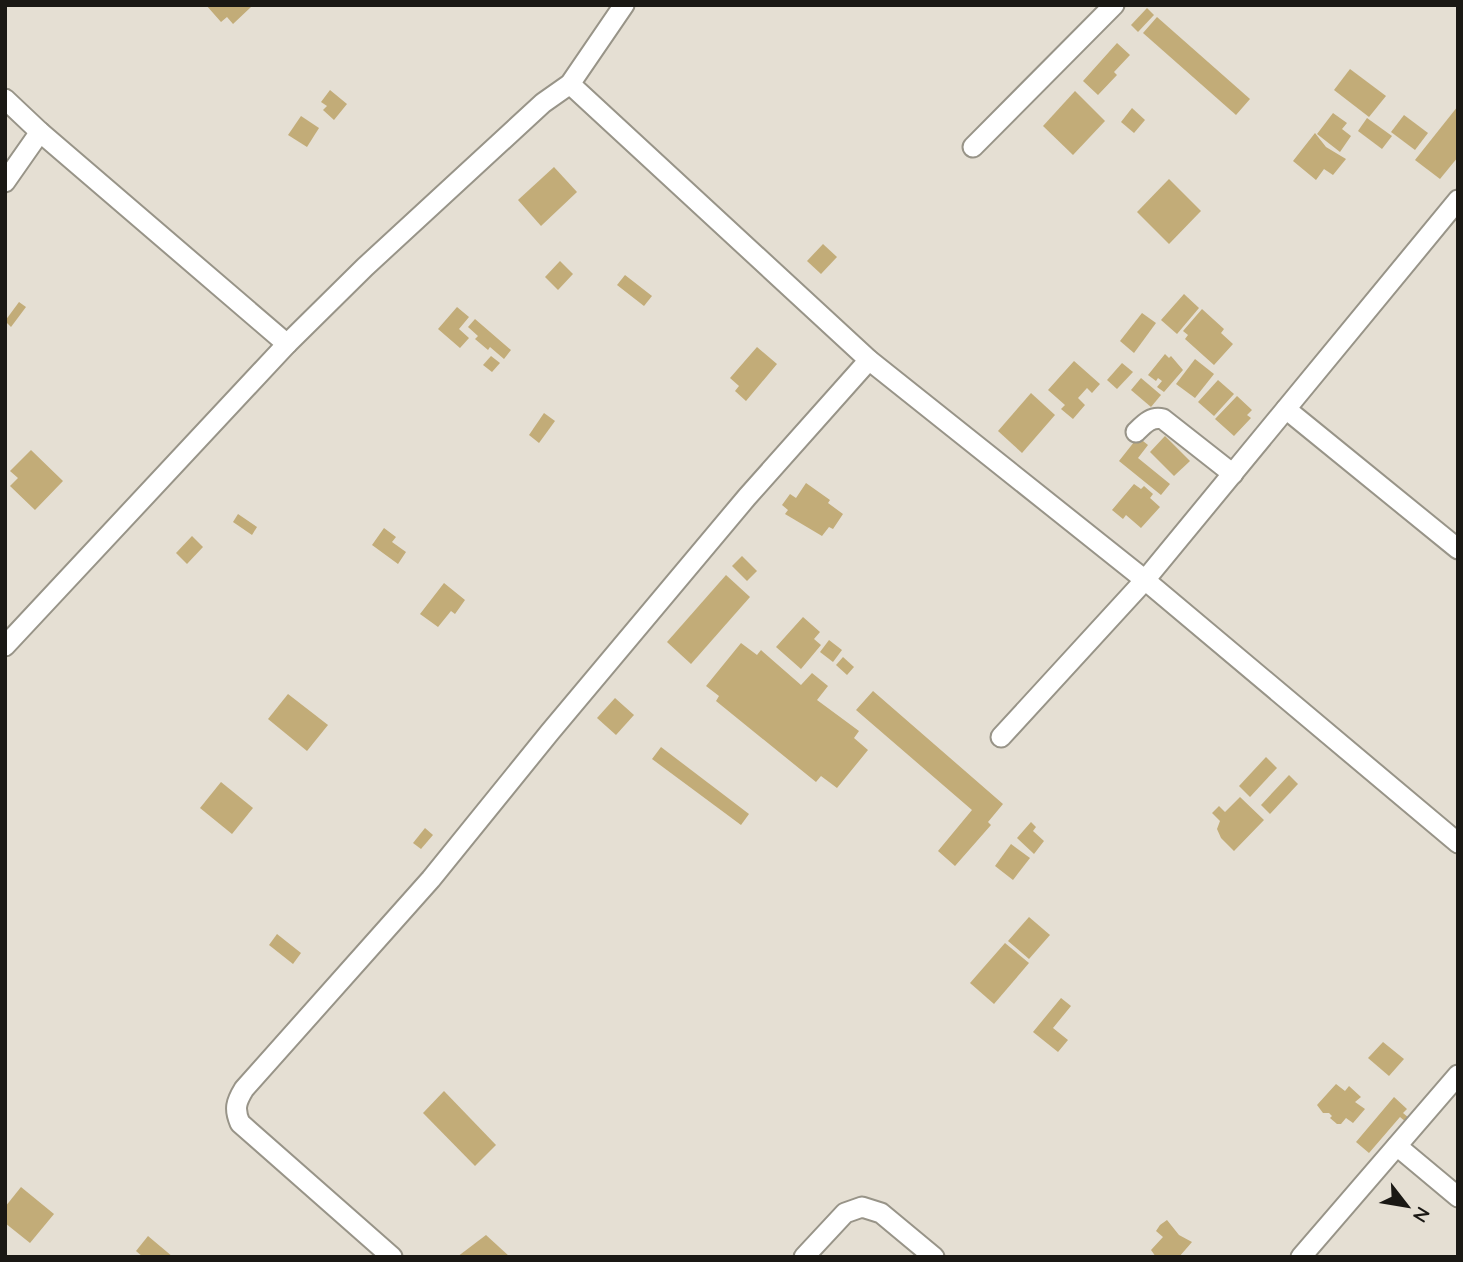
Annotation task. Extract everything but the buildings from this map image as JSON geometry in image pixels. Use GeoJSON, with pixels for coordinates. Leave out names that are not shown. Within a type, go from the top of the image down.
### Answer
{"type":"FeatureCollection","features":[{"type":"Feature","properties":{"kind":"street"},"geometry":{"type":"LineString","coordinates":[[5,646],[287,344],[365,267],[543,103],[570,84],[624,5]]}},
{"type":"Feature","properties":{"kind":"street"},"geometry":{"type":"LineString","coordinates":[[973,147],[1114,5]]}},
{"type":"Feature","properties":{"kind":"street"},"geometry":{"type":"LineString","coordinates":[[570,84],[869,360],[1145,580],[1458,843]]}},
{"type":"Feature","properties":{"kind":"street"},"geometry":{"type":"LineString","coordinates":[[5,99],[287,344]]}},
{"type":"Feature","properties":{"kind":"street"},"geometry":{"type":"LineString","coordinates":[[5,182],[40,132]]}},
{"type":"Feature","properties":{"kind":"street"},"geometry":{"type":"LineString","coordinates":[[1001,737],[1145,580],[1458,200]]}},
{"type":"Feature","properties":{"kind":"street"},"geometry":{"type":"LineString","coordinates":[[392,1257],[240,1123],[235,1112],[236,1101],[431,879],[747,497],[869,360]]}},
{"type":"Feature","properties":{"kind":"street"},"geometry":{"type":"LineString","coordinates":[[1286,409],[1458,549]]}},
{"type":"Feature","properties":{"kind":"street"},"geometry":{"type":"LineString","coordinates":[[1136,432],[1148,421],[1163,419],[1233,474]]}},
{"type":"Feature","properties":{"kind":"street"},"geometry":{"type":"LineString","coordinates":[[1301,1257],[1458,1075]]}},
{"type":"Feature","properties":{"kind":"street"},"geometry":{"type":"LineString","coordinates":[[1397,1146],[1458,1197]]}},
{"type":"Feature","properties":{"kind":"street"},"geometry":{"type":"LineString","coordinates":[[804,1257],[845,1213],[862,1207],[881,1213],[934,1257]]}}]}
